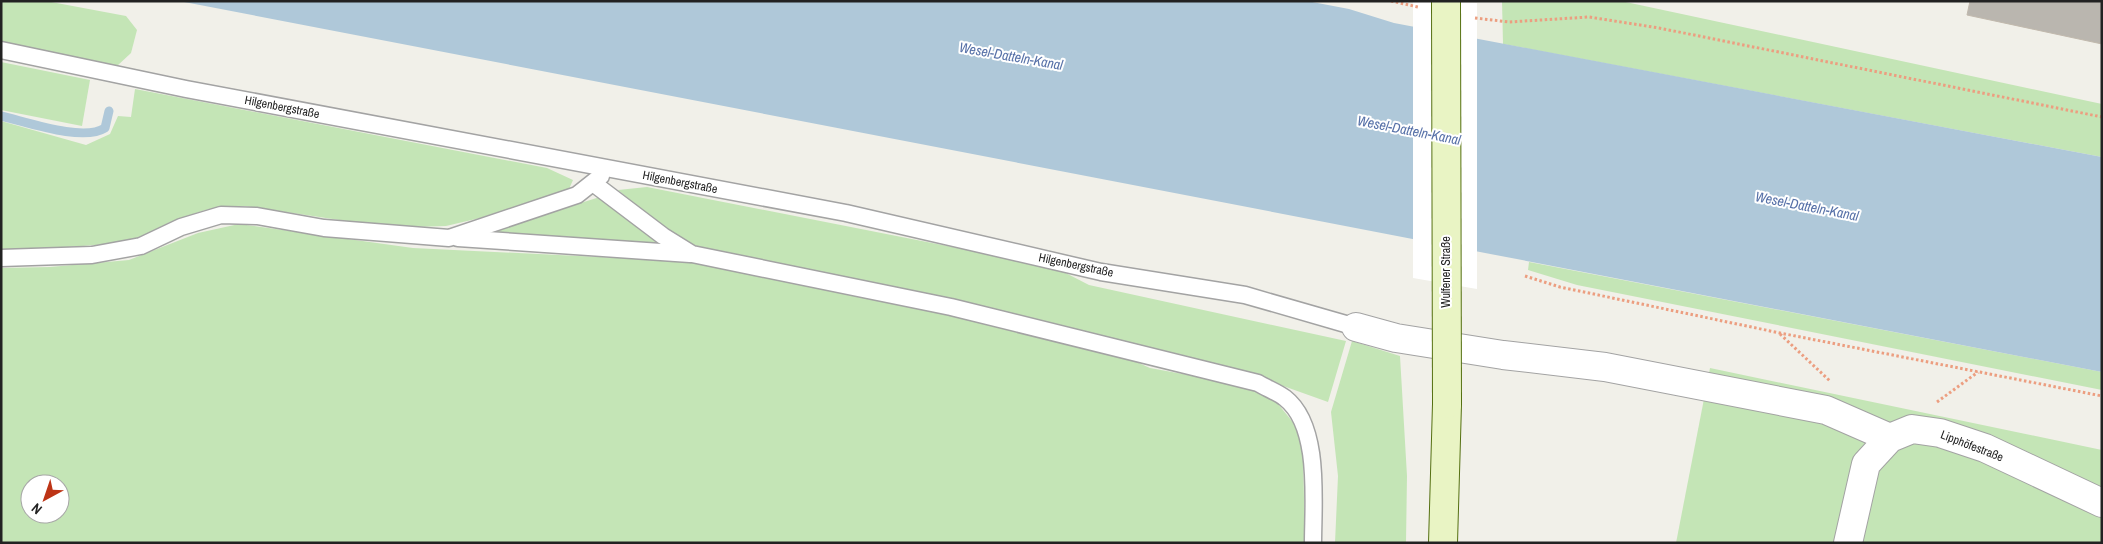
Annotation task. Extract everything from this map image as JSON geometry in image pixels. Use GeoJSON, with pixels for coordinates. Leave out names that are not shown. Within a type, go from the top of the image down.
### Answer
{"type":"FeatureCollection","features":[{"type":"Feature","properties":{"kind":"main road","name":"Wulfener Straße"},"geometry":{"type":"LineString","coordinates":[[1444,543],[1456,9]]}},
{"type":"Feature","properties":{"kind":"street"},"geometry":{"type":"LineString","coordinates":[[1356,327],[1396,338],[1493,353],[1605,367],[1826,410],[1890,438]]}},
{"type":"Feature","properties":{"kind":"street","name":"Lipphöfestraße"},"geometry":{"type":"LineString","coordinates":[[1848,543],[1866,464],[1890,438],[1912,429],[1940,433],[1985,448],[2102,503]]}},
{"type":"Feature","properties":{"kind":"lane","name":"Hilgenbergstraße"},"geometry":{"type":"LineString","coordinates":[[1,50],[186,89],[846,213],[1101,272],[1245,294],[1356,327]]}},
{"type":"Feature","properties":{"kind":"lane"},"geometry":{"type":"LineString","coordinates":[[449,238],[577,195],[611,169]]}},
{"type":"Feature","properties":{"kind":"lane"},"geometry":{"type":"LineString","coordinates":[[593,183],[663,236],[692,254]]}},
{"type":"Feature","properties":{"kind":"lane"},"geometry":{"type":"LineString","coordinates":[[1,258],[92,255],[142,246],[181,227],[221,215],[257,216],[324,228],[692,254],[951,307],[1258,383],[1286,399],[1302,421],[1313,459],[1313,543]]}},
{"type":"Feature","properties":{"kind":"path"},"geometry":{"type":"LineString","coordinates":[[1392,1],[1420,7]]}},
{"type":"Feature","properties":{"kind":"path"},"geometry":{"type":"LineString","coordinates":[[1456,9],[1509,22],[1597,18],[1668,30],[2102,117]]}},
{"type":"Feature","properties":{"kind":"path"},"geometry":{"type":"LineString","coordinates":[[1525,276],[1560,287],[1780,333],[2102,396]]}},
{"type":"Feature","properties":{"kind":"green space"},"geometry":{"type":"Polygon","coordinates":[[[1,1],[46,1],[126,16],[137,30],[131,53],[117,66],[1,42],[1,1]]]}},
{"type":"Feature","properties":{"kind":"green space"},"geometry":{"type":"Polygon","coordinates":[[[1502,1],[1621,1],[2102,104],[2102,157],[1503,44],[1502,1]]]}},
{"type":"Feature","properties":{"kind":"green space"},"geometry":{"type":"Polygon","coordinates":[[[1,62],[90,80],[82,126],[1,110],[1,62]]]}},
{"type":"Feature","properties":{"kind":"green space"},"geometry":{"type":"Polygon","coordinates":[[[135,89],[547,168],[573,180],[569,189],[480,218],[446,226],[413,227],[346,221],[245,206],[205,210],[170,222],[144,236],[109,244],[1,252],[1,121],[86,145],[110,134],[118,116],[131,117],[135,89]]]}},
{"type":"Feature","properties":{"kind":"green space"},"geometry":{"type":"Polygon","coordinates":[[[647,187],[1054,267],[1089,285],[1346,341],[1328,402],[1230,367],[970,303],[683,243],[618,190],[647,187]]]}},
{"type":"Feature","properties":{"kind":"green space"},"geometry":{"type":"Polygon","coordinates":[[[603,196],[663,244],[485,233],[603,196]]]}},
{"type":"Feature","properties":{"kind":"green space"},"geometry":{"type":"Polygon","coordinates":[[[239,224],[413,248],[683,261],[937,310],[1130,359],[1150,368],[1237,384],[1274,399],[1296,426],[1303,453],[1305,543],[1,543],[1,268],[50,267],[129,260],[198,233],[239,224]]]}},
{"type":"Feature","properties":{"kind":"green space"},"geometry":{"type":"Polygon","coordinates":[[[1529,262],[2102,372],[2102,390],[1577,285],[1528,270],[1529,262]]]}},
{"type":"Feature","properties":{"kind":"green space"},"geometry":{"type":"Polygon","coordinates":[[[1352,341],[1400,356],[1407,476],[1406,543],[1335,543],[1338,476],[1331,412],[1352,341]]]}},
{"type":"Feature","properties":{"kind":"green space"},"geometry":{"type":"Polygon","coordinates":[[[1710,368],[2102,450],[2102,543],[1676,543],[1710,368]]]}},
{"type":"Feature","properties":{"kind":"water","name":"Wesel-Datteln-Kanal"},"geometry":{"type":"Polygon","coordinates":[[[179,1],[1307,1],[1349,9],[1394,23],[2102,157],[2102,372],[179,1]]]}},
{"type":"Feature","properties":{"kind":"pier"},"geometry":{"type":"Polygon","coordinates":[[[1413,1],[1477,3],[1477,289],[1413,278],[1413,1]]]}},
{"type":"Feature","properties":{"kind":"building"},"geometry":{"type":"Polygon","coordinates":[[[1970,1],[2102,1],[2102,44],[1967,15],[1970,1]]]}},
{"type":"Feature","properties":{"kind":"waterway"},"geometry":{"type":"LineString","coordinates":[[1,116],[54,129],[83,133],[95,132],[105,128],[109,111]]}}]}
